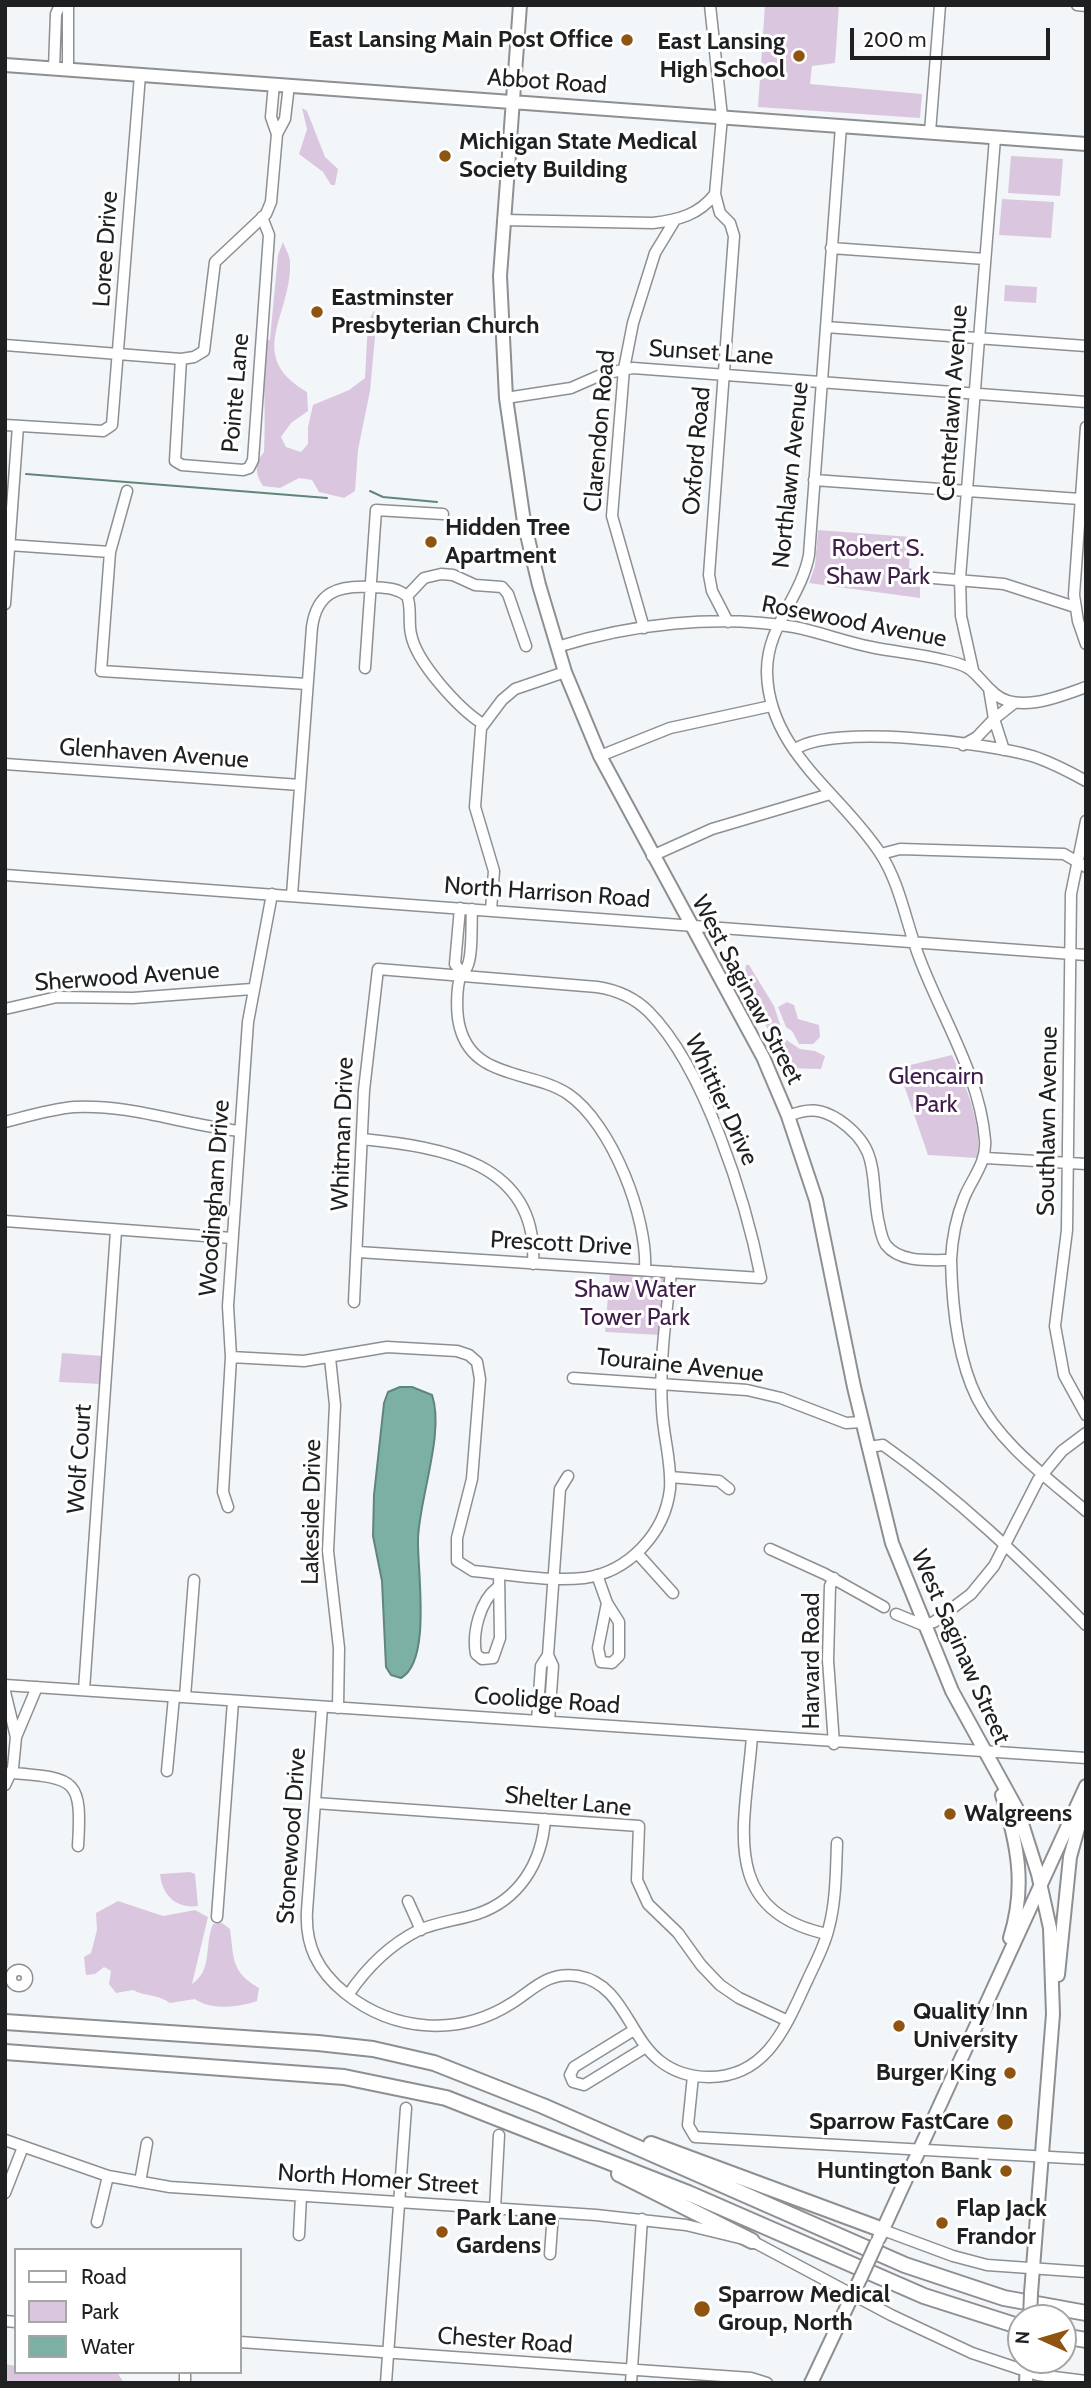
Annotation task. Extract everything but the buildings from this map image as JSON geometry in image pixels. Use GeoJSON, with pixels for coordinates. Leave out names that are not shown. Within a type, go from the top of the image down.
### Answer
{"type":"FeatureCollection","features":[{"type":"Feature","properties":{"kind":"highway"},"geometry":{"type":"LineString","coordinates":[[5,2022],[373,2049],[434,2063],[880,2236]]}},
{"type":"Feature","properties":{"kind":"highway"},"geometry":{"type":"LineString","coordinates":[[5,2052],[344,2077],[446,2098],[664,2183],[924,2297],[1007,2323]]}},
{"type":"Feature","properties":{"kind":"highway"},"geometry":{"type":"LineString","coordinates":[[446,2098],[587,2157],[752,2241]]}},
{"type":"Feature","properties":{"kind":"highway"},"geometry":{"type":"LineString","coordinates":[[543,2106],[905,2265],[1004,2298],[1086,2313]]}},
{"type":"Feature","properties":{"kind":"main road","name":"West Saginaw Street"},"geometry":{"type":"LineString","coordinates":[[520,5],[503,220],[500,309],[506,398],[524,522],[557,648],[600,756],[763,1057],[789,1116],[816,1200],[862,1422],[892,1543],[923,1625],[983,1752],[1018,1811],[1042,1886],[1050,1928],[1053,2014]]}},
{"type":"Feature","properties":{"kind":"main road","name":"Abbot Road"},"geometry":{"type":"LineString","coordinates":[[5,65],[1086,144]]}},
{"type":"Feature","properties":{"kind":"main road"},"geometry":{"type":"LineString","coordinates":[[995,1775],[1016,1841],[1020,1878],[1016,1917],[998,1978]]}},
{"type":"Feature","properties":{"kind":"main road"},"geometry":{"type":"LineString","coordinates":[[811,2383],[1042,1886],[1075,1803],[1086,1786]]}},
{"type":"Feature","properties":{"kind":"main road"},"geometry":{"type":"LineString","coordinates":[[1031,2304],[1053,2014],[1070,1857],[1086,1800]]}},
{"type":"Feature","properties":{"kind":"street"},"geometry":{"type":"LineString","coordinates":[[54,68],[56,14],[60,5]]}},
{"type":"Feature","properties":{"kind":"street"},"geometry":{"type":"LineString","coordinates":[[68,5],[68,69]]}},
{"type":"Feature","properties":{"kind":"street","name":"Oxford Road"},"geometry":{"type":"LineString","coordinates":[[710,5],[722,117],[715,194],[720,212],[730,223],[734,236],[709,575],[712,592],[728,622]]}},
{"type":"Feature","properties":{"kind":"street"},"geometry":{"type":"LineString","coordinates":[[930,132],[940,5]]}},
{"type":"Feature","properties":{"kind":"street"},"geometry":{"type":"LineString","coordinates":[[1077,5],[1086,6]]}},
{"type":"Feature","properties":{"kind":"street","name":"Loree Drive"},"geometry":{"type":"LineString","coordinates":[[18,426],[103,431],[113,425],[140,75]]}},
{"type":"Feature","properties":{"kind":"street"},"geometry":{"type":"LineString","coordinates":[[274,84],[271,117],[277,134]]}},
{"type":"Feature","properties":{"kind":"street"},"geometry":{"type":"LineString","coordinates":[[277,134],[285,119],[289,85]]}},
{"type":"Feature","properties":{"kind":"street","name":"Northlawn Avenue"},"geometry":{"type":"LineString","coordinates":[[841,126],[807,567],[801,583],[775,625],[767,673],[771,706],[794,750],[881,853],[891,873],[914,943],[977,1104],[986,1158]]}},
{"type":"Feature","properties":{"kind":"street","name":"Pointe Lane"},"geometry":{"type":"LineString","coordinates":[[262,217],[269,235],[253,460],[249,468],[243,470],[182,465],[175,461],[181,359],[194,357],[204,351],[215,262],[262,217],[271,202],[277,134]]}},
{"type":"Feature","properties":{"kind":"street","name":"Centerlawn Avenue"},"geometry":{"type":"LineString","coordinates":[[973,670],[961,616],[960,578],[995,138]]}},
{"type":"Feature","properties":{"kind":"street"},"geometry":{"type":"LineString","coordinates":[[701,210],[715,194]]}},
{"type":"Feature","properties":{"kind":"street"},"geometry":{"type":"LineString","coordinates":[[503,220],[653,223],[675,220],[701,210],[720,212]]}},
{"type":"Feature","properties":{"kind":"street","name":"Clarendon Road"},"geometry":{"type":"LineString","coordinates":[[644,628],[612,516],[624,369],[638,300],[663,239],[675,220]]}},
{"type":"Feature","properties":{"kind":"street"},"geometry":{"type":"LineString","coordinates":[[653,223],[661,229],[663,239]]}},
{"type":"Feature","properties":{"kind":"street"},"geometry":{"type":"LineString","coordinates":[[831,248],[985,258]]}},
{"type":"Feature","properties":{"kind":"street"},"geometry":{"type":"LineString","coordinates":[[826,327],[1086,346]]}},
{"type":"Feature","properties":{"kind":"street"},"geometry":{"type":"LineString","coordinates":[[5,345],[181,359]]}},
{"type":"Feature","properties":{"kind":"street","name":"Sunset Lane"},"geometry":{"type":"LineString","coordinates":[[506,398],[571,388],[624,369],[1086,402]]}},
{"type":"Feature","properties":{"kind":"street"},"geometry":{"type":"LineString","coordinates":[[5,425],[18,426],[5,604]]}},
{"type":"Feature","properties":{"kind":"street"},"geometry":{"type":"LineString","coordinates":[[1086,427],[1074,607],[1086,644]]}},
{"type":"Feature","properties":{"kind":"street"},"geometry":{"type":"LineString","coordinates":[[814,480],[1080,499]]}},
{"type":"Feature","properties":{"kind":"street"},"geometry":{"type":"LineString","coordinates":[[127,491],[110,552],[101,671],[307,684]]}},
{"type":"Feature","properties":{"kind":"street"},"geometry":{"type":"LineString","coordinates":[[365,668],[376,510],[443,514]]}},
{"type":"Feature","properties":{"kind":"street"},"geometry":{"type":"LineString","coordinates":[[9,545],[110,552]]}},
{"type":"Feature","properties":{"kind":"street"},"geometry":{"type":"LineString","coordinates":[[483,724],[451,694],[418,654],[411,637],[407,596],[424,578],[441,574],[456,576],[475,584],[502,587],[508,594],[526,646]]}},
{"type":"Feature","properties":{"kind":"street"},"geometry":{"type":"LineString","coordinates":[[910,576],[960,578],[1004,584],[1074,607]]}},
{"type":"Feature","properties":{"kind":"street"},"geometry":{"type":"LineString","coordinates":[[292,895],[307,684],[316,608],[331,591],[348,585],[395,589],[407,596]]}},
{"type":"Feature","properties":{"kind":"street","name":"Rosewood Avenue"},"geometry":{"type":"LineString","coordinates":[[557,648],[644,628],[728,622],[793,627],[877,649],[945,660],[973,670],[989,689],[1013,704]]}},
{"type":"Feature","properties":{"kind":"street"},"geometry":{"type":"LineString","coordinates":[[491,910],[494,871],[475,807],[483,724],[515,689],[565,672]]}},
{"type":"Feature","properties":{"kind":"street"},"geometry":{"type":"LineString","coordinates":[[964,745],[977,737],[1013,704],[1038,701],[1086,687]]}},
{"type":"Feature","properties":{"kind":"street"},"geometry":{"type":"LineString","coordinates":[[989,689],[994,719],[1004,750]]}},
{"type":"Feature","properties":{"kind":"street"},"geometry":{"type":"LineString","coordinates":[[600,756],[670,728],[771,706]]}},
{"type":"Feature","properties":{"kind":"street"},"geometry":{"type":"LineString","coordinates":[[794,750],[812,740],[838,737],[903,738],[1004,750],[1047,761],[1086,781]]}},
{"type":"Feature","properties":{"kind":"street","name":"Glenhaven Avenue"},"geometry":{"type":"LineString","coordinates":[[5,764],[300,785]]}},
{"type":"Feature","properties":{"kind":"street"},"geometry":{"type":"LineString","coordinates":[[652,856],[712,828],[830,794]]}},
{"type":"Feature","properties":{"kind":"street","name":"Southlawn Avenue"},"geometry":{"type":"LineString","coordinates":[[1086,821],[1081,863],[1071,894],[1069,1163],[1065,1253],[1055,1325],[1064,1375],[1086,1415]]}},
{"type":"Feature","properties":{"kind":"street"},"geometry":{"type":"LineString","coordinates":[[881,853],[900,849],[1064,853],[1081,863]]}},
{"type":"Feature","properties":{"kind":"street","name":"North Harrison Road"},"geometry":{"type":"LineString","coordinates":[[5,875],[1086,955]]}},
{"type":"Feature","properties":{"kind":"street","name":"Woodingham Drive"},"geometry":{"type":"LineString","coordinates":[[228,1507],[223,1492],[231,1357],[228,1306],[232,1238],[252,989],[272,894]]}},
{"type":"Feature","properties":{"kind":"street"},"geometry":{"type":"LineString","coordinates":[[460,908],[455,964],[461,974],[460,1027],[474,1053],[496,1069],[548,1085],[569,1095],[588,1112],[618,1163],[637,1210],[645,1241],[645,1270]]}},
{"type":"Feature","properties":{"kind":"street"},"geometry":{"type":"LineString","coordinates":[[461,974],[468,964],[472,909]]}},
{"type":"Feature","properties":{"kind":"street","name":"Whittier Drive"},"geometry":{"type":"LineString","coordinates":[[378,969],[605,988],[624,994],[649,1011],[681,1057],[717,1131],[749,1220],[761,1279]]}},
{"type":"Feature","properties":{"kind":"street","name":"Whitman Drive"},"geometry":{"type":"LineString","coordinates":[[355,1302],[367,1050],[378,969]]}},
{"type":"Feature","properties":{"kind":"street","name":"Sherwood Avenue"},"geometry":{"type":"LineString","coordinates":[[5,1009],[57,997],[132,998],[252,989]]}},
{"type":"Feature","properties":{"kind":"street"},"geometry":{"type":"LineString","coordinates":[[5,1122],[55,1110],[98,1107],[240,1130]]}},
{"type":"Feature","properties":{"kind":"street"},"geometry":{"type":"LineString","coordinates":[[789,1116],[807,1110],[823,1111],[862,1140],[873,1161],[876,1206],[883,1239],[893,1252],[912,1259],[951,1260]]}},
{"type":"Feature","properties":{"kind":"street"},"geometry":{"type":"LineString","coordinates":[[362,1139],[440,1152],[494,1173],[515,1194],[525,1210],[533,1234],[533,1264]]}},
{"type":"Feature","properties":{"kind":"street"},"geometry":{"type":"LineString","coordinates":[[1086,1164],[986,1158],[963,1200],[954,1230],[951,1260],[961,1341],[976,1398],[1004,1437],[1086,1511]]}},
{"type":"Feature","properties":{"kind":"street"},"geometry":{"type":"LineString","coordinates":[[5,1221],[232,1238]]}},
{"type":"Feature","properties":{"kind":"street","name":"Wolf Court"},"geometry":{"type":"LineString","coordinates":[[84,1690],[116,1231]]}},
{"type":"Feature","properties":{"kind":"street","name":"Prescott Drive"},"geometry":{"type":"LineString","coordinates":[[358,1252],[761,1279]]}},
{"type":"Feature","properties":{"kind":"street"},"geometry":{"type":"LineString","coordinates":[[231,1357],[289,1361],[404,1347],[469,1354],[477,1362],[480,1379],[472,1479],[455,1556],[468,1570],[553,1577],[597,1575],[637,1553],[654,1533],[664,1512],[670,1477],[662,1409],[671,1272]]}},
{"type":"Feature","properties":{"kind":"street","name":"Lakeside Drive"},"geometry":{"type":"LineString","coordinates":[[330,1358],[335,1405],[328,1551],[339,1648],[338,1708]]}},
{"type":"Feature","properties":{"kind":"street","name":"Touraine Avenue"},"geometry":{"type":"LineString","coordinates":[[573,1378],[663,1383],[766,1394],[846,1423],[862,1422]]}},
{"type":"Feature","properties":{"kind":"street"},"geometry":{"type":"LineString","coordinates":[[896,1614],[923,1625],[934,1622],[971,1594],[994,1566],[1028,1496],[1043,1474],[1062,1451],[1086,1433]]}},
{"type":"Feature","properties":{"kind":"street"},"geometry":{"type":"LineString","coordinates":[[868,1447],[884,1445],[1007,1544],[1086,1625]]}},
{"type":"Feature","properties":{"kind":"street"},"geometry":{"type":"LineString","coordinates":[[549,1721],[553,1666],[548,1655],[553,1577],[560,1489],[568,1476]]}},
{"type":"Feature","properties":{"kind":"street"},"geometry":{"type":"LineString","coordinates":[[670,1477],[719,1480],[729,1489]]}},
{"type":"Feature","properties":{"kind":"street"},"geometry":{"type":"LineString","coordinates":[[770,1549],[834,1578],[884,1607]]}},
{"type":"Feature","properties":{"kind":"street"},"geometry":{"type":"LineString","coordinates":[[637,1553],[673,1594]]}},
{"type":"Feature","properties":{"kind":"street"},"geometry":{"type":"LineString","coordinates":[[497,1588],[489,1595],[475,1636],[476,1654],[482,1659],[493,1658],[500,1638],[497,1588],[499,1574]]}},
{"type":"Feature","properties":{"kind":"street"},"geometry":{"type":"LineString","coordinates":[[597,1575],[607,1603],[617,1617],[620,1632],[618,1660],[612,1663],[601,1662],[598,1657],[607,1603]]}},
{"type":"Feature","properties":{"kind":"street","name":"Harvard Road"},"geometry":{"type":"LineString","coordinates":[[834,1578],[830,1589],[828,1635],[834,1744]]}},
{"type":"Feature","properties":{"kind":"street"},"geometry":{"type":"LineString","coordinates":[[167,1770],[194,1580]]}},
{"type":"Feature","properties":{"kind":"street"},"geometry":{"type":"LineString","coordinates":[[537,1721],[541,1666],[548,1655]]}},
{"type":"Feature","properties":{"kind":"street","name":"Coolidge Road"},"geometry":{"type":"LineString","coordinates":[[5,1685],[549,1721],[834,1744],[1086,1758]]}},
{"type":"Feature","properties":{"kind":"street"},"geometry":{"type":"LineString","coordinates":[[5,1785],[12,1773],[16,1737],[37,1687]]}},
{"type":"Feature","properties":{"kind":"street"},"geometry":{"type":"LineString","coordinates":[[5,1692],[16,1737]]}},
{"type":"Feature","properties":{"kind":"street"},"geometry":{"type":"LineString","coordinates":[[217,1917],[233,1701]]}},
{"type":"Feature","properties":{"kind":"street","name":"Stonewood Drive"},"geometry":{"type":"LineString","coordinates":[[322,1707],[306,1935],[319,1965],[348,1995],[387,2018],[411,2025],[440,2026],[484,2018],[515,2001],[543,1980],[573,1976],[592,1980],[612,1995],[646,2047]]}},
{"type":"Feature","properties":{"kind":"street"},"geometry":{"type":"LineString","coordinates":[[752,1736],[745,1840],[750,1881],[761,1900],[775,1912],[827,1934]]}},
{"type":"Feature","properties":{"kind":"street"},"geometry":{"type":"LineString","coordinates":[[12,1773],[60,1778],[73,1787],[80,1810],[78,1846]]}},
{"type":"Feature","properties":{"kind":"street","name":"Shelter Lane"},"geometry":{"type":"LineString","coordinates":[[315,1803],[639,1826],[637,1880],[649,1904],[678,1933],[701,1965],[720,1985],[738,1998],[788,2021]]}},
{"type":"Feature","properties":{"kind":"street"},"geometry":{"type":"LineString","coordinates":[[348,1995],[380,1956],[421,1930],[486,1910],[509,1897],[524,1881],[537,1860],[545,1819]]}},
{"type":"Feature","properties":{"kind":"street"},"geometry":{"type":"LineString","coordinates":[[635,2029],[574,2067],[570,2075],[573,2081],[584,2085],[646,2047],[671,2067],[693,2076],[719,2077],[749,2067],[771,2049],[788,2021],[827,1934],[832,1913],[837,1843]]}},
{"type":"Feature","properties":{"kind":"street"},"geometry":{"type":"LineString","coordinates":[[408,1901],[421,1930]]}},
{"type":"Feature","properties":{"kind":"street"},"geometry":{"type":"LineString","coordinates":[[693,2076],[688,2125],[695,2137],[904,2151],[920,2148],[1086,2159]]}},
{"type":"Feature","properties":{"kind":"street"},"geometry":{"type":"LineString","coordinates":[[386,2383],[406,2108]]}},
{"type":"Feature","properties":{"kind":"street"},"geometry":{"type":"LineString","coordinates":[[495,2209],[499,2135]]}},
{"type":"Feature","properties":{"kind":"street","name":"North Homer Street"},"geometry":{"type":"LineString","coordinates":[[5,2140],[108,2176],[140,2182],[301,2196],[642,2219],[686,2225],[752,2241],[947,2342],[1007,2364]]}},
{"type":"Feature","properties":{"kind":"street"},"geometry":{"type":"LineString","coordinates":[[140,2182],[148,2143]]}},
{"type":"Feature","properties":{"kind":"street"},"geometry":{"type":"LineString","coordinates":[[5,2193],[23,2147]]}},
{"type":"Feature","properties":{"kind":"street"},"geometry":{"type":"LineString","coordinates":[[97,2222],[108,2176]]}},
{"type":"Feature","properties":{"kind":"street"},"geometry":{"type":"LineString","coordinates":[[299,2235],[301,2196]]}},
{"type":"Feature","properties":{"kind":"street"},"geometry":{"type":"LineString","coordinates":[[550,2255],[552,2213]]}},
{"type":"Feature","properties":{"kind":"street"},"geometry":{"type":"LineString","coordinates":[[631,2383],[642,2219]]}},
{"type":"Feature","properties":{"kind":"street"},"geometry":{"type":"LineString","coordinates":[[880,2236],[969,2261],[1086,2272]]}},
{"type":"Feature","properties":{"kind":"street","name":"Chester Road"},"geometry":{"type":"LineString","coordinates":[[242,2342],[751,2378],[767,2383]]}},
{"type":"Feature","properties":{"kind":"street","name":"North Homer Street"},"geometry":{"type":"LineString","coordinates":[[1045,2374],[1086,2381]]}},
{"type":"Feature","properties":{"kind":"green space","name":"East Lansing High School"},"geometry":{"type":"Polygon","coordinates":[[[765,5],[839,5],[835,63],[812,66],[810,84],[922,94],[920,118],[758,107],[765,5]]]}},
{"type":"Feature","properties":{"kind":"green space"},"geometry":{"type":"Polygon","coordinates":[[[302,108],[307,111],[325,157],[338,169],[335,185],[331,185],[323,172],[299,154],[307,129],[302,108]]]}},
{"type":"Feature","properties":{"kind":"green space"},"geometry":{"type":"Polygon","coordinates":[[[1011,156],[1063,159],[1060,196],[1008,193],[1011,156]]]}},
{"type":"Feature","properties":{"kind":"green space"},"geometry":{"type":"Polygon","coordinates":[[[1002,199],[1054,202],[1051,238],[999,235],[1002,199]]]}},
{"type":"Feature","properties":{"kind":"green space"},"geometry":{"type":"Polygon","coordinates":[[[283,242],[290,260],[289,282],[274,349],[278,364],[288,378],[307,392],[308,411],[291,423],[281,437],[286,447],[301,452],[308,444],[308,427],[313,405],[349,390],[365,378],[368,322],[374,311],[377,315],[370,391],[358,450],[355,491],[344,498],[319,492],[312,480],[299,478],[280,488],[263,486],[257,473],[258,460],[264,452],[263,365],[266,342],[270,339],[278,255],[283,242]]]}},
{"type":"Feature","properties":{"kind":"green space"},"geometry":{"type":"Polygon","coordinates":[[[1005,285],[1037,287],[1036,303],[1004,301],[1005,285]]]}},
{"type":"Feature","properties":{"kind":"green space","name":"Robert S. Shaw Park"},"geometry":{"type":"Polygon","coordinates":[[[818,530],[911,537],[909,568],[914,569],[920,580],[920,598],[809,583],[815,566],[818,530]]]}},
{"type":"Feature","properties":{"kind":"green space"},"geometry":{"type":"Polygon","coordinates":[[[746,965],[749,965],[774,1006],[785,1039],[800,1049],[815,1051],[825,1056],[821,1069],[786,1068],[744,979],[746,965]]]}},
{"type":"Feature","properties":{"kind":"green space"},"geometry":{"type":"Polygon","coordinates":[[[787,1002],[794,1005],[798,1019],[819,1025],[820,1037],[813,1044],[799,1044],[792,1031],[786,1027],[778,1007],[787,1002]]]}},
{"type":"Feature","properties":{"kind":"green space","name":"Glencairn Park"},"geometry":{"type":"Polygon","coordinates":[[[952,1055],[975,1119],[977,1158],[928,1155],[898,1068],[952,1055]]]}},
{"type":"Feature","properties":{"kind":"green space","name":"Shaw Water Tower Park"},"geometry":{"type":"Polygon","coordinates":[[[610,1272],[665,1277],[661,1335],[605,1332],[610,1272]]]}},
{"type":"Feature","properties":{"kind":"green space"},"geometry":{"type":"Polygon","coordinates":[[[62,1353],[103,1356],[101,1384],[59,1382],[62,1353]]]}},
{"type":"Feature","properties":{"kind":"green space"},"geometry":{"type":"Polygon","coordinates":[[[160,1874],[195,1874],[198,1906],[177,1903],[167,1894],[161,1882],[160,1874]]]}},
{"type":"Feature","properties":{"kind":"green space"},"geometry":{"type":"Polygon","coordinates":[[[118,1901],[163,1916],[195,1910],[208,1917],[192,1984],[199,1978],[206,1964],[213,1924],[222,1923],[230,1929],[235,1964],[243,1976],[259,1988],[257,2001],[226,2007],[209,2005],[195,1999],[170,2003],[133,1990],[116,1993],[109,1984],[111,1971],[104,1967],[95,1974],[86,1975],[84,1957],[91,1953],[97,1930],[96,1913],[118,1901]]]}},
{"type":"Feature","properties":{"kind":"green space"},"geometry":{"type":"Polygon","coordinates":[[[5,2364],[14,2366],[14,2374],[118,2374],[124,2383],[5,2383],[5,2364]]]}},
{"type":"Feature","properties":{"kind":"water"},"geometry":{"type":"Polygon","coordinates":[[[400,1387],[412,1387],[432,1395],[435,1410],[434,1446],[419,1523],[420,1634],[411,1668],[401,1678],[391,1675],[386,1667],[382,1581],[373,1536],[374,1495],[384,1403],[388,1392],[400,1387]]]}},
{"type":"Feature","properties":{"kind":"waterway"},"geometry":{"type":"LineString","coordinates":[[26,474],[327,498]]}},
{"type":"Feature","properties":{"kind":"waterway"},"geometry":{"type":"LineString","coordinates":[[370,491],[383,497],[437,502]]}},
{"type":"Feature","properties":{"kind":"place","name":"East Lansing Main Post Office"},"geometry":{"type":"Point","coordinates":[627,40]}},
{"type":"Feature","properties":{"kind":"place","name":"East Lansing High School"},"geometry":{"type":"Point","coordinates":[799,56]}},
{"type":"Feature","properties":{"kind":"place","name":"Michigan State Medical Society Building"},"geometry":{"type":"Point","coordinates":[445,156]}},
{"type":"Feature","properties":{"kind":"place","name":"Eastminster Presbyterian Church"},"geometry":{"type":"Point","coordinates":[317,312]}},
{"type":"Feature","properties":{"kind":"place","name":"Hidden Tree Apartment"},"geometry":{"type":"Point","coordinates":[431,542]}},
{"type":"Feature","properties":{"kind":"place","name":"Walgreens"},"geometry":{"type":"Point","coordinates":[950,1814]}},
{"type":"Feature","properties":{"kind":"place","name":"Quality Inn University"},"geometry":{"type":"Point","coordinates":[899,2026]}},
{"type":"Feature","properties":{"kind":"place","name":"Burger King"},"geometry":{"type":"Point","coordinates":[1010,2073]}},
{"type":"Feature","properties":{"kind":"place","name":"Sparrow FastCare"},"geometry":{"type":"Point","coordinates":[1005,2122]}},
{"type":"Feature","properties":{"kind":"place","name":"Huntington Bank"},"geometry":{"type":"Point","coordinates":[1006,2171]}},
{"type":"Feature","properties":{"kind":"place","name":"Flap Jack Frandor"},"geometry":{"type":"Point","coordinates":[942,2223]}},
{"type":"Feature","properties":{"kind":"place","name":"Park Lane Gardens"},"geometry":{"type":"Point","coordinates":[442,2232]}},
{"type":"Feature","properties":{"kind":"place","name":"Sparrow Medical Group, North"},"geometry":{"type":"Point","coordinates":[702,2309]}}]}
